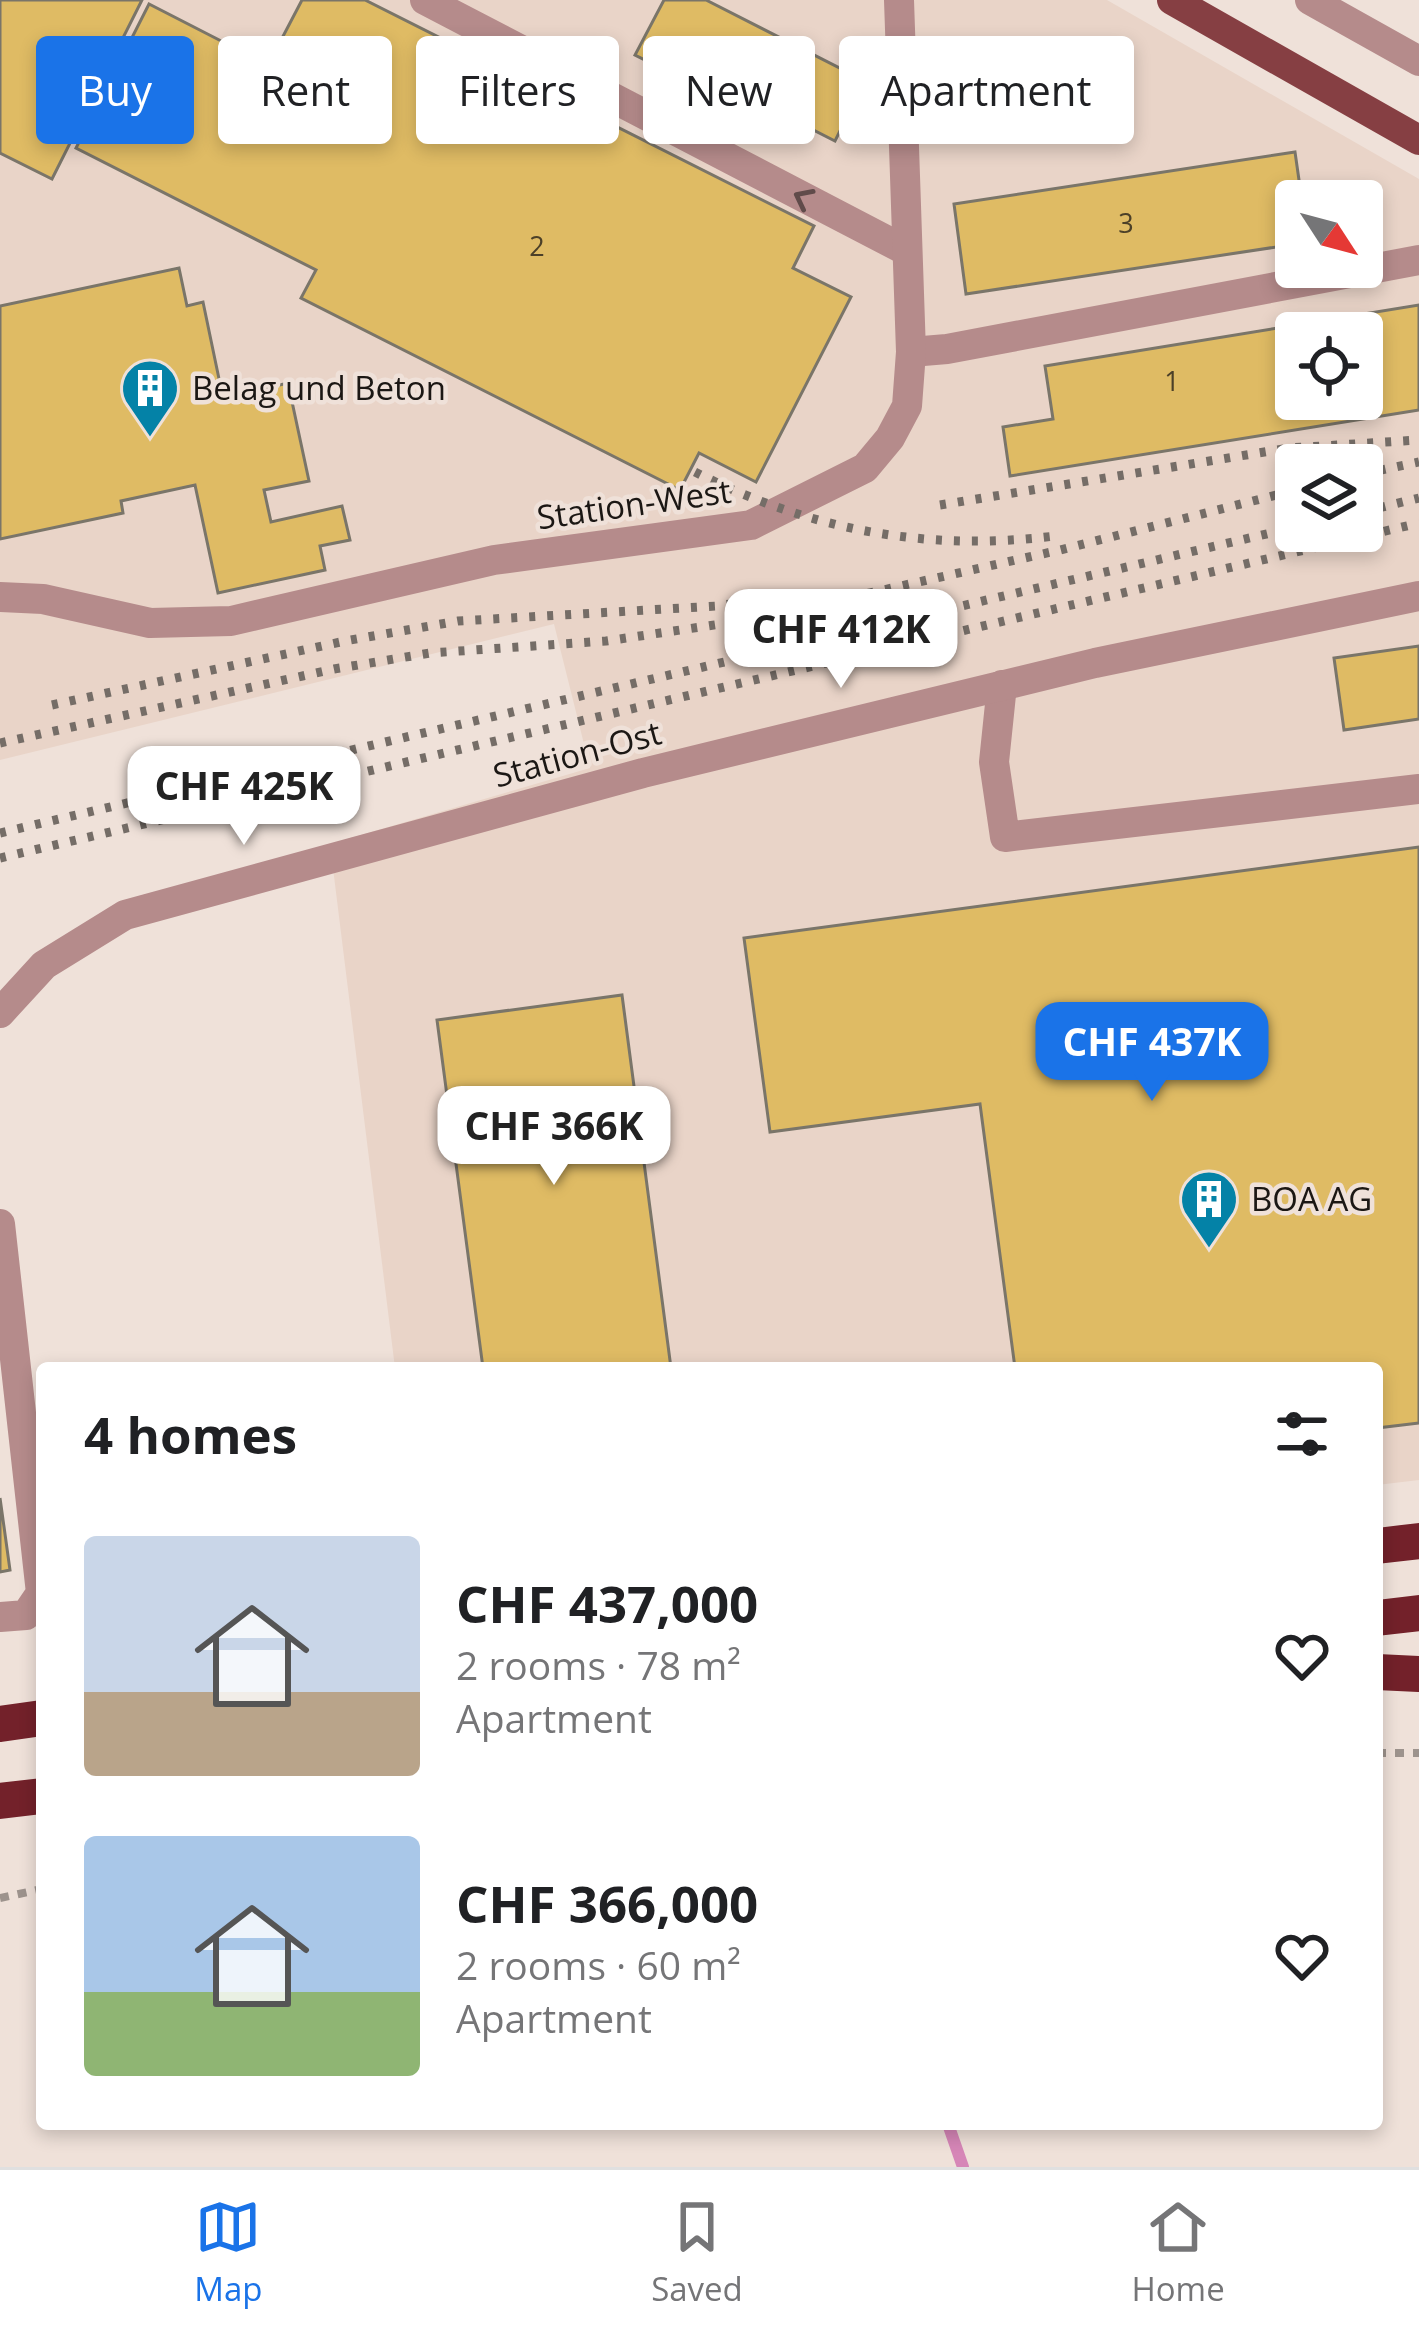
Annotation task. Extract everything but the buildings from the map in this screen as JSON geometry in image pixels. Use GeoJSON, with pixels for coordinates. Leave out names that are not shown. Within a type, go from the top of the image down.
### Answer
{"type":"FeatureCollection","features":[{"type":"Feature","properties":{"kind":"highway"},"geometry":{"type":"LineString","coordinates":[[1383,1545],[1419,1540]]}},
{"type":"Feature","properties":{"kind":"highway"},"geometry":{"type":"LineString","coordinates":[[1383,1617],[1419,1612]]}},
{"type":"Feature","properties":{"kind":"highway"},"geometry":{"type":"LineString","coordinates":[[1383,1672],[1419,1674]]}},
{"type":"Feature","properties":{"kind":"highway"},"geometry":{"type":"LineString","coordinates":[[0,1724],[36,1719]]}},
{"type":"Feature","properties":{"kind":"highway"},"geometry":{"type":"LineString","coordinates":[[0,1801],[36,1797]]}},
{"type":"Feature","properties":{"kind":"main road"},"geometry":{"type":"LineString","coordinates":[[1172,0],[1419,140]]}},
{"type":"Feature","properties":{"kind":"street"},"geometry":{"type":"LineString","coordinates":[[425,0],[907,251]]}},
{"type":"Feature","properties":{"kind":"street","name":"Station-West"},"geometry":{"type":"LineString","coordinates":[[0,597],[43,599],[150,623],[231,621],[494,560],[751,525],[865,469],[890,438],[907,406],[911,352],[899,0]]}},
{"type":"Feature","properties":{"kind":"street"},"geometry":{"type":"LineString","coordinates":[[1310,0],[1419,61]]}},
{"type":"Feature","properties":{"kind":"street"},"geometry":{"type":"LineString","coordinates":[[911,352],[1419,260]]}},
{"type":"Feature","properties":{"kind":"street","name":"Station-Ost"},"geometry":{"type":"LineString","coordinates":[[0,1013],[44,964],[125,915],[643,773],[1002,685],[1419,596]]}},
{"type":"Feature","properties":{"kind":"street"},"geometry":{"type":"LineString","coordinates":[[1002,685],[994,762],[1005,837],[1419,789]]}},
{"type":"Feature","properties":{"kind":"street"},"geometry":{"type":"LineString","coordinates":[[0,1224],[36,1548]]}},
{"type":"Feature","properties":{"kind":"path"},"geometry":{"type":"LineString","coordinates":[[1383,1753],[1419,1753]]}},
{"type":"Feature","properties":{"kind":"path"},"geometry":{"type":"LineString","coordinates":[[0,1898],[36,1890]]}},
{"type":"Feature","properties":{"kind":"shaded area"},"geometry":{"type":"Polygon","coordinates":[[[0,0],[1107,0],[1419,179],[1419,1480],[1383,1484],[1383,1362],[394,1362],[330,844],[590,768],[554,624],[0,760],[0,0]]]}},
{"type":"Feature","properties":{"kind":"waterway"},"geometry":{"type":"LineString","coordinates":[[950,2130],[963,2167]]}},
{"type":"Feature","properties":{"kind":"railway"},"geometry":{"type":"LineString","coordinates":[[940,505],[1289,448],[1419,440]]}},
{"type":"Feature","properties":{"kind":"railway"},"geometry":{"type":"LineString","coordinates":[[1383,470],[1419,462]]}},
{"type":"Feature","properties":{"kind":"railway"},"geometry":{"type":"LineString","coordinates":[[695,472],[782,509],[870,532],[961,541],[1055,536]]}},
{"type":"Feature","properties":{"kind":"railway"},"geometry":{"type":"LineString","coordinates":[[0,743],[334,669],[430,653],[606,641],[755,619],[1275,495]]}},
{"type":"Feature","properties":{"kind":"railway"},"geometry":{"type":"LineString","coordinates":[[1383,507],[1419,498]]}},
{"type":"Feature","properties":{"kind":"railway"},"geometry":{"type":"LineString","coordinates":[[0,858],[1419,523]]}},
{"type":"Feature","properties":{"kind":"railway"},"geometry":{"type":"LineString","coordinates":[[0,833],[1275,532]]}},
{"type":"Feature","properties":{"kind":"railway"},"geometry":{"type":"LineString","coordinates":[[52,705],[458,621],[717,606],[792,595]]}},
{"type":"Feature","properties":{"kind":"place","name":"Belag und Beton"},"geometry":{"type":"Point","coordinates":[150,439]}},
{"type":"Feature","properties":{"kind":"place","name":"BOA AG"},"geometry":{"type":"Point","coordinates":[1209,1250]}}]}
